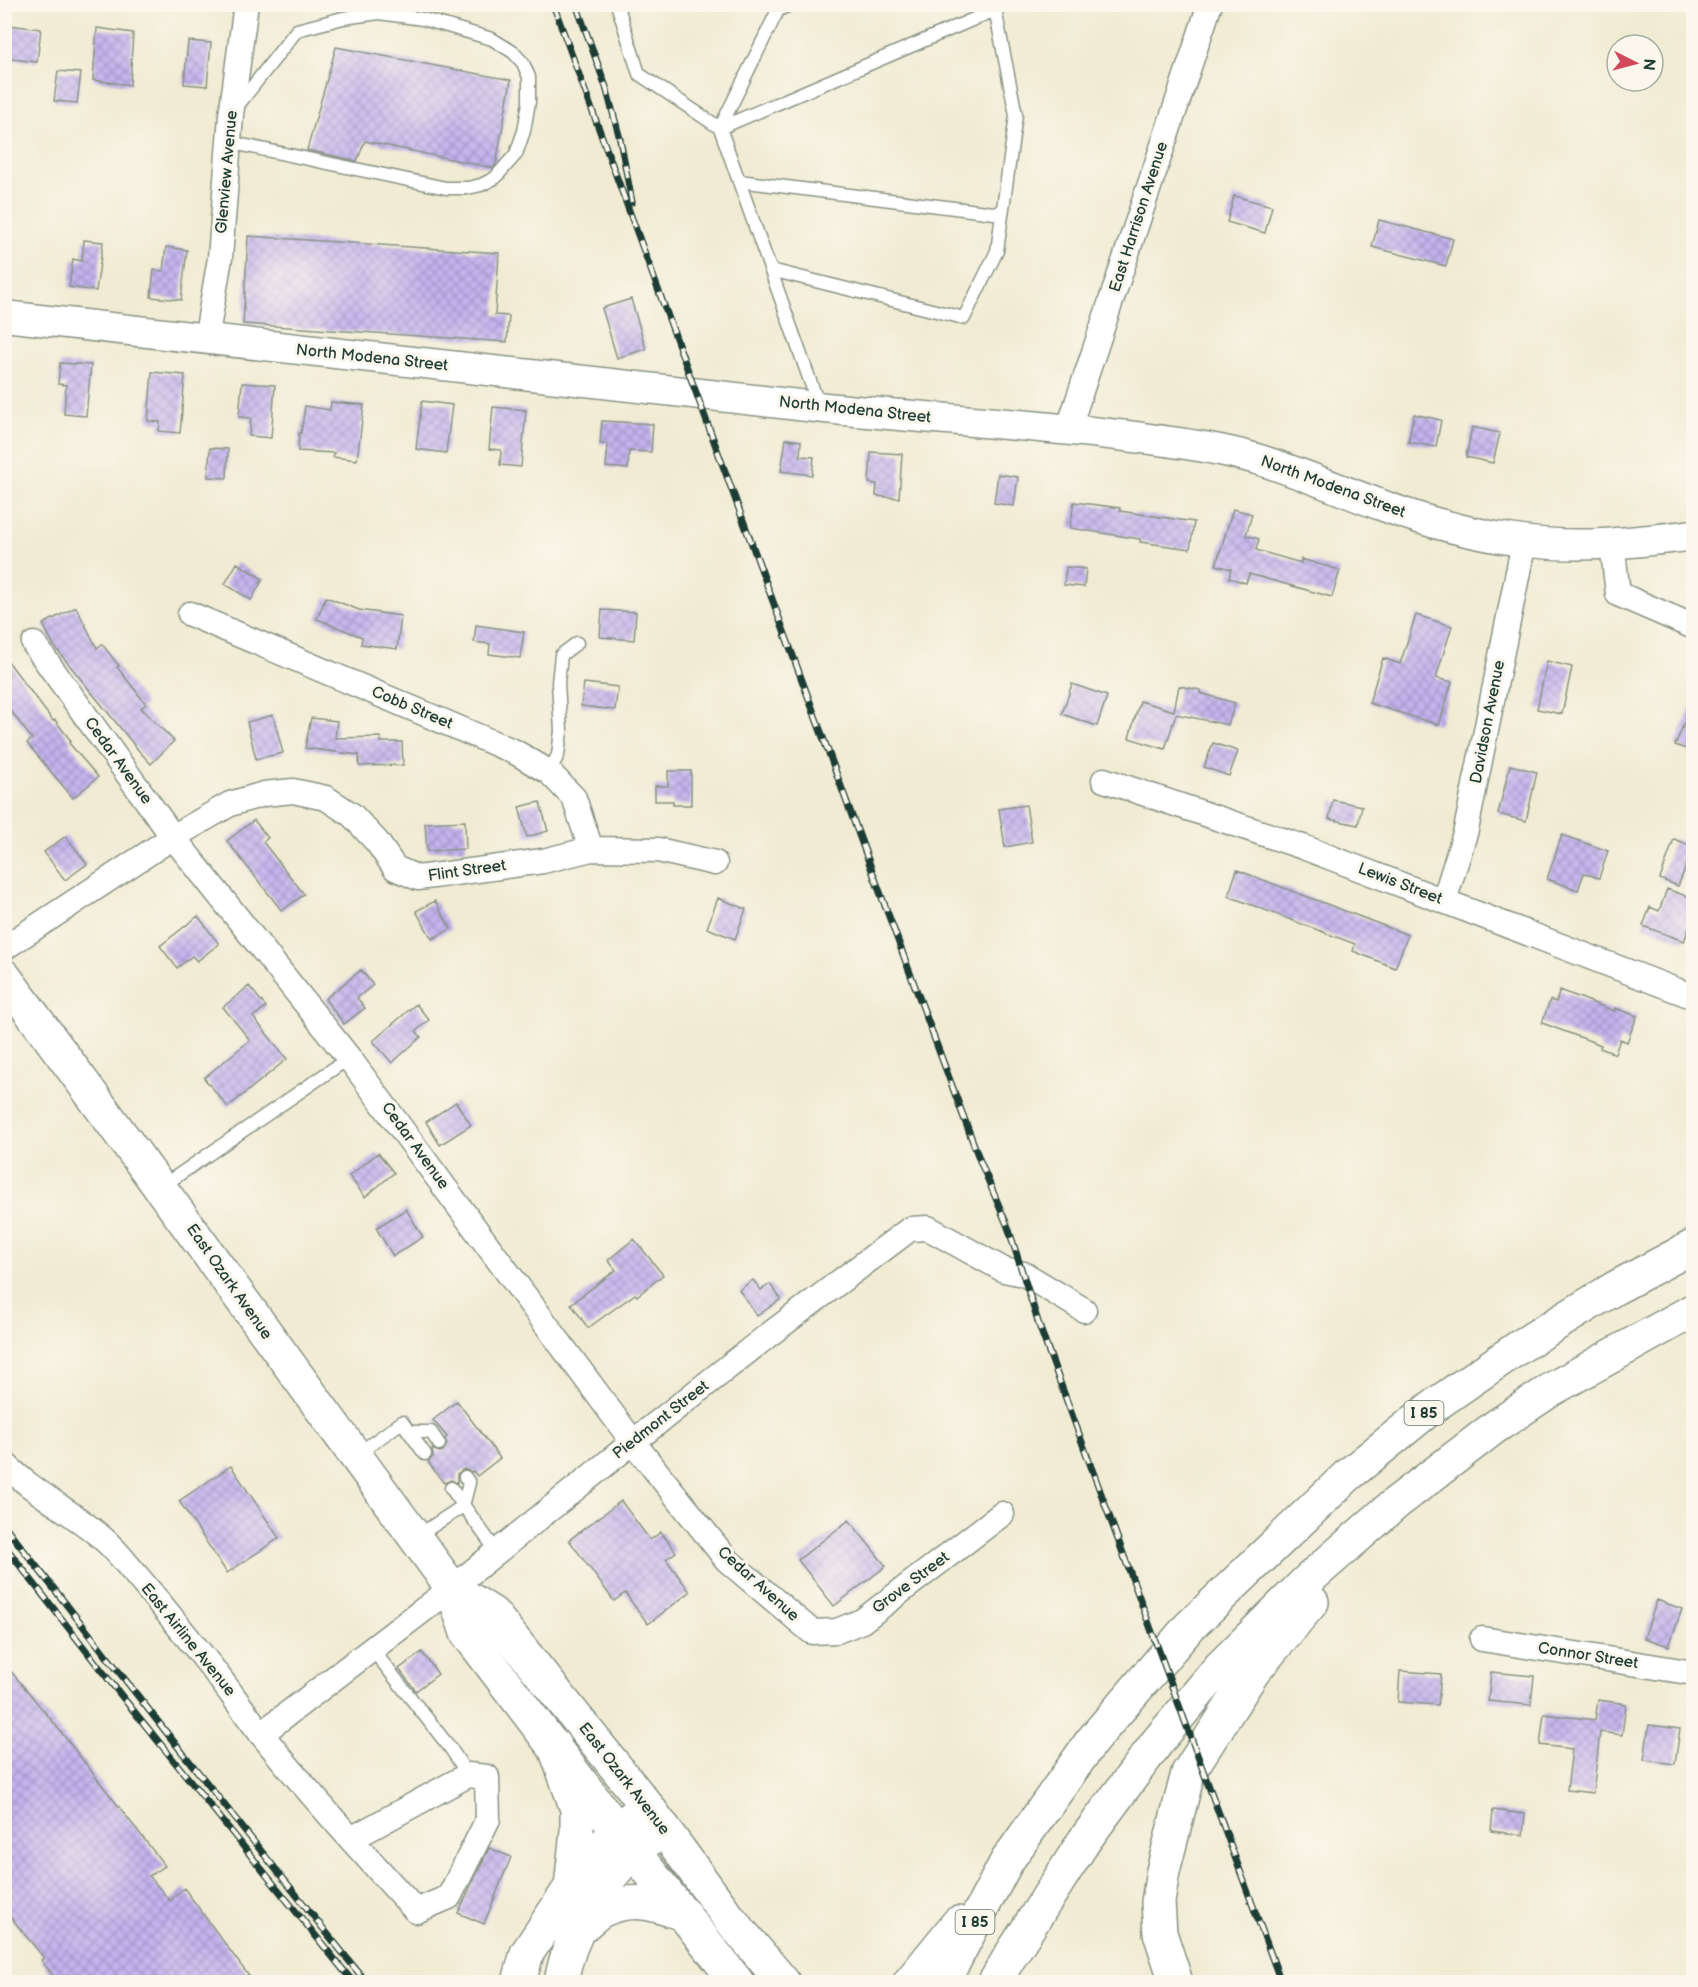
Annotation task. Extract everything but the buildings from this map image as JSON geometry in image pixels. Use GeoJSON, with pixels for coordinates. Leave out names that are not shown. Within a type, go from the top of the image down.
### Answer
{"type":"FeatureCollection","features":[{"type":"Feature","properties":{"kind":"main road","name":"East Ozark Avenue"},"geometry":{"type":"LineString","coordinates":[[4,976],[161,1187],[452,1588],[467,1633],[737,1983]]}},
{"type":"Feature","properties":{"kind":"main road","name":"I 85"},"geometry":{"type":"LineString","coordinates":[[943,1983],[1007,1861],[1091,1742],[1189,1627],[1347,1476],[1432,1407],[1518,1347],[1615,1288],[1694,1246]]}},
{"type":"Feature","properties":{"kind":"main road"},"geometry":{"type":"LineString","coordinates":[[995,1983],[1084,1840],[1158,1741],[1220,1667],[1309,1579],[1396,1503],[1495,1427],[1552,1389],[1694,1310]]}},
{"type":"Feature","properties":{"kind":"main road"},"geometry":{"type":"LineString","coordinates":[[1176,1983],[1168,1964],[1160,1933],[1158,1902],[1188,1773],[1254,1672],[1396,1503]]}},
{"type":"Feature","properties":{"kind":"main road","name":"East Ozark Avenue"},"geometry":{"type":"LineString","coordinates":[[452,1588],[493,1614],[656,1817],[729,1918],[783,1983]]}},
{"type":"Feature","properties":{"kind":"main road"},"geometry":{"type":"LineString","coordinates":[[554,1744],[577,1809],[571,1887]]}},
{"type":"Feature","properties":{"kind":"main road"},"geometry":{"type":"LineString","coordinates":[[519,1983],[527,1953],[571,1887],[656,1817]]}},
{"type":"Feature","properties":{"kind":"main road"},"geometry":{"type":"LineString","coordinates":[[561,1983],[565,1962],[576,1932],[600,1892],[626,1840]]}},
{"type":"Feature","properties":{"kind":"main road"},"geometry":{"type":"LineString","coordinates":[[910,1983],[1007,1861]]}},
{"type":"Feature","properties":{"kind":"main road"},"geometry":{"type":"LineString","coordinates":[[576,1932],[602,1910],[632,1901],[656,1904],[685,1915]]}},
{"type":"Feature","properties":{"kind":"street","name":"Glenview Avenue"},"geometry":{"type":"LineString","coordinates":[[206,340],[220,258],[228,142],[246,4]]}},
{"type":"Feature","properties":{"kind":"street","name":"East Harrison Avenue"},"geometry":{"type":"LineString","coordinates":[[1068,430],[1210,4]]}},
{"type":"Feature","properties":{"kind":"street","name":"North Modena Street"},"geometry":{"type":"LineString","coordinates":[[4,316],[819,407],[1068,430],[1201,447],[1257,459],[1425,519],[1476,533],[1524,542],[1612,543],[1694,535]]}},
{"type":"Feature","properties":{"kind":"street","name":"Davidson Avenue"},"geometry":{"type":"LineString","coordinates":[[1444,901],[1466,830],[1524,542]]}},
{"type":"Feature","properties":{"kind":"street"},"geometry":{"type":"LineString","coordinates":[[1612,543],[1618,594],[1694,627]]}},
{"type":"Feature","properties":{"kind":"street","name":"Cobb Street"},"geometry":{"type":"LineString","coordinates":[[190,614],[515,752],[549,772],[574,798],[591,849]]}},
{"type":"Feature","properties":{"kind":"street","name":"Cedar Avenue"},"geometry":{"type":"LineString","coordinates":[[34,644],[173,837],[349,1058],[633,1442],[727,1560],[812,1632]]}},
{"type":"Feature","properties":{"kind":"street","name":"Lewis Street"},"geometry":{"type":"LineString","coordinates":[[1104,780],[1303,847],[1694,997]]}},
{"type":"Feature","properties":{"kind":"street","name":"Flint Street"},"geometry":{"type":"LineString","coordinates":[[4,948],[173,837],[230,804],[264,794],[293,791],[326,798],[352,815],[377,842],[395,868],[418,878],[543,861],[591,849],[658,850],[715,863]]}},
{"type":"Feature","properties":{"kind":"street","name":"Piedmont Street"},"geometry":{"type":"LineString","coordinates":[[261,1734],[452,1588],[766,1337],[910,1229],[928,1228],[1004,1270],[1024,1275],[1084,1310]]}},
{"type":"Feature","properties":{"kind":"street","name":"East Airline Avenue"},"geometry":{"type":"LineString","coordinates":[[4,1463],[47,1498],[84,1523],[120,1556],[206,1660],[261,1734],[317,1802],[416,1911],[449,1897],[488,1819],[487,1777],[468,1775]]}},
{"type":"Feature","properties":{"kind":"street","name":"Grove Street"},"geometry":{"type":"LineString","coordinates":[[812,1632],[837,1631],[862,1621],[1002,1514]]}},
{"type":"Feature","properties":{"kind":"street","name":"Connor Street"},"geometry":{"type":"LineString","coordinates":[[1482,1638],[1694,1673]]}},
{"type":"Feature","properties":{"kind":"street"},"geometry":{"type":"LineString","coordinates":[[351,1839],[468,1775]]}},
{"type":"Feature","properties":{"kind":"lane"},"geometry":{"type":"LineString","coordinates":[[618,4],[639,74],[720,128],[819,407]]}},
{"type":"Feature","properties":{"kind":"lane"},"geometry":{"type":"LineString","coordinates":[[720,128],[778,10],[792,4]]}},
{"type":"Feature","properties":{"kind":"lane"},"geometry":{"type":"LineString","coordinates":[[720,128],[995,8],[1016,115],[997,251],[964,318],[771,270]]}},
{"type":"Feature","properties":{"kind":"lane"},"geometry":{"type":"LineString","coordinates":[[228,142],[446,188],[468,188],[495,178],[516,154],[524,131],[529,102],[529,77],[523,63],[513,52],[492,39],[423,19],[379,13],[343,18],[297,30],[231,115]]}},
{"type":"Feature","properties":{"kind":"lane"},"geometry":{"type":"LineString","coordinates":[[739,181],[1002,214]]}},
{"type":"Feature","properties":{"kind":"lane"},"geometry":{"type":"LineString","coordinates":[[549,772],[558,755],[561,731],[558,683],[561,656],[577,643]]}},
{"type":"Feature","properties":{"kind":"lane"},"geometry":{"type":"LineString","coordinates":[[161,1187],[349,1058]]}},
{"type":"Feature","properties":{"kind":"lane"},"geometry":{"type":"LineString","coordinates":[[355,1455],[402,1422],[425,1454]]}},
{"type":"Feature","properties":{"kind":"lane"},"geometry":{"type":"LineString","coordinates":[[409,1432],[430,1432],[439,1444]]}},
{"type":"Feature","properties":{"kind":"lane"},"geometry":{"type":"LineString","coordinates":[[415,1538],[463,1506],[469,1483],[465,1477]]}},
{"type":"Feature","properties":{"kind":"lane"},"geometry":{"type":"LineString","coordinates":[[451,1488],[497,1552]]}},
{"type":"Feature","properties":{"kind":"lane"},"geometry":{"type":"LineString","coordinates":[[372,1649],[451,1749],[468,1775]]}},
{"type":"Feature","properties":{"kind":"railway"},"geometry":{"type":"LineString","coordinates":[[553,4],[884,903],[980,1161],[1008,1227],[1040,1328],[1281,1982]]}},
{"type":"Feature","properties":{"kind":"railway"},"geometry":{"type":"LineString","coordinates":[[576,4],[606,87],[620,139],[632,202]]}},
{"type":"Feature","properties":{"kind":"railway"},"geometry":{"type":"LineString","coordinates":[[4,1525],[366,1982]]}},
{"type":"Feature","properties":{"kind":"railway"},"geometry":{"type":"LineString","coordinates":[[4,1545],[120,1694],[353,1982]]}}]}
